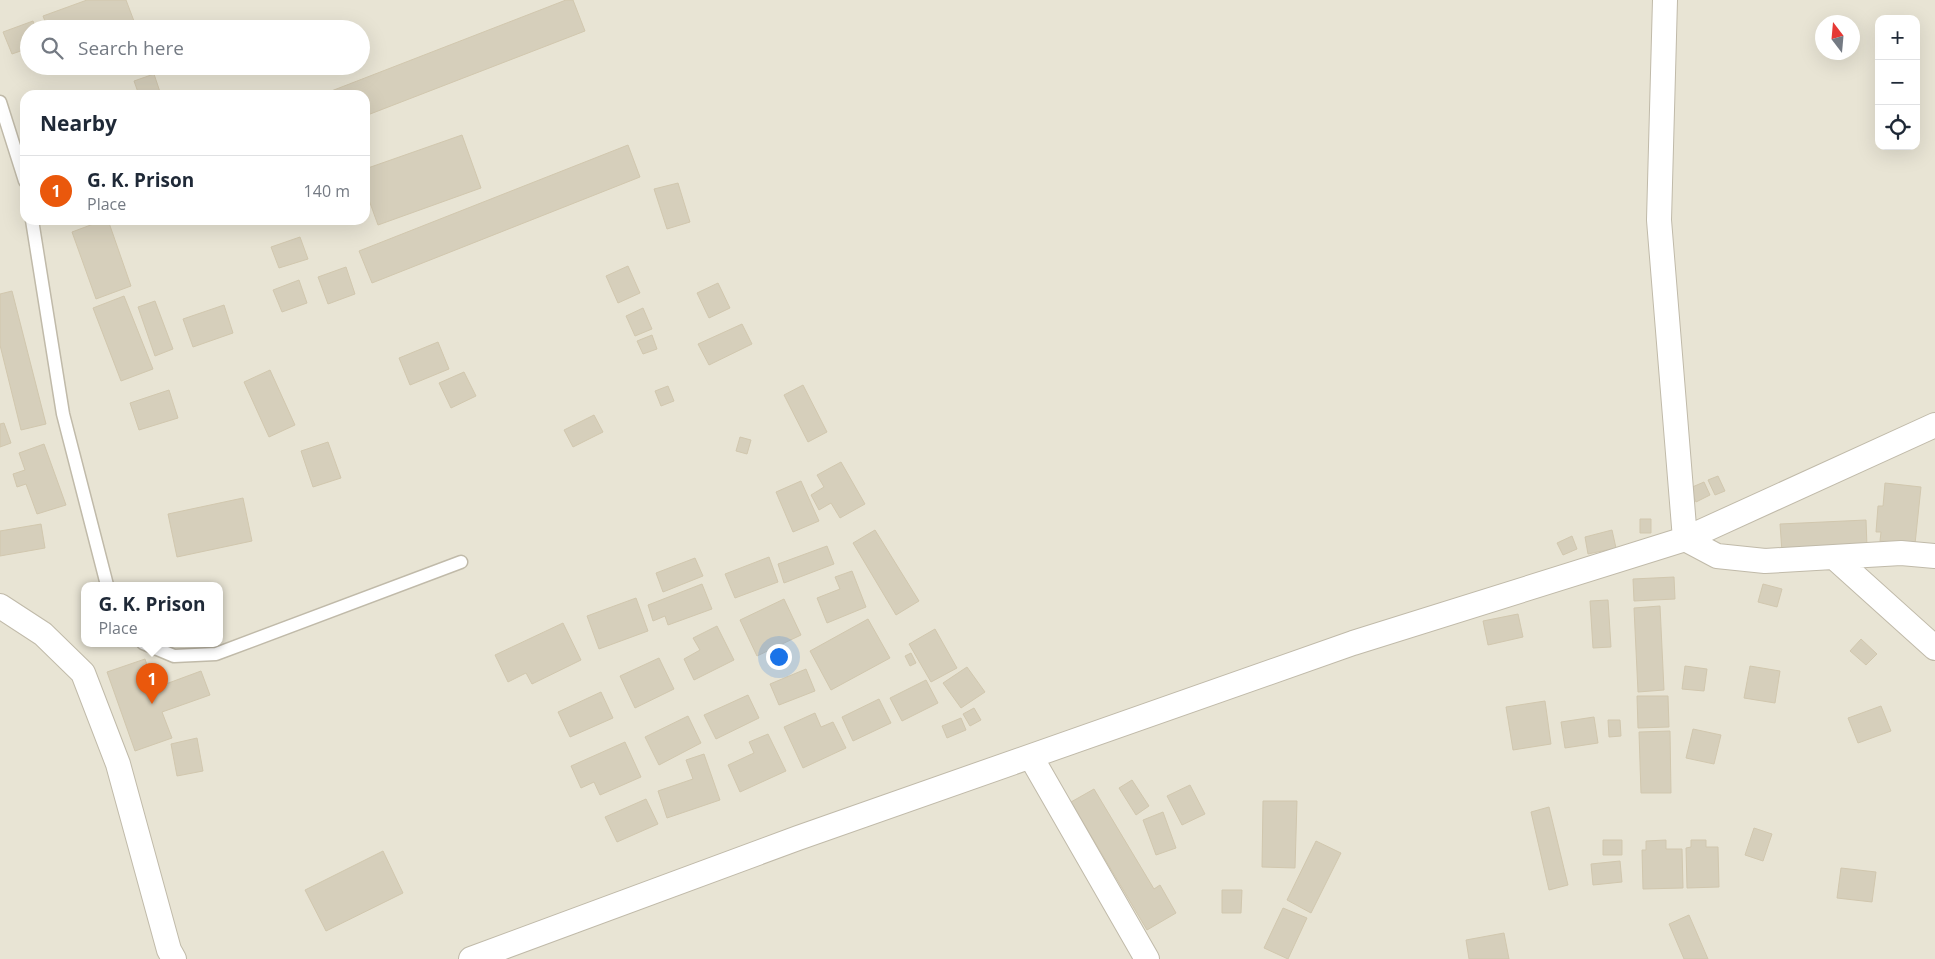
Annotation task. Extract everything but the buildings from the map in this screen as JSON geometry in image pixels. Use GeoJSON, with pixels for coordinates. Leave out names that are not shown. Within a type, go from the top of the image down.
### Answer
{"type":"FeatureCollection","features":[{"type":"Feature","properties":{"kind":"street"},"geometry":{"type":"LineString","coordinates":[[1665,0],[1659,220],[1685,539]]}},
{"type":"Feature","properties":{"kind":"street"},"geometry":{"type":"LineString","coordinates":[[471,959],[798,838],[1353,642],[1685,539],[1935,425]]}},
{"type":"Feature","properties":{"kind":"street"},"geometry":{"type":"LineString","coordinates":[[1685,539],[1717,556],[1765,561],[1901,553],[1935,556]]}},
{"type":"Feature","properties":{"kind":"street"},"geometry":{"type":"LineString","coordinates":[[1835,558],[1935,648]]}},
{"type":"Feature","properties":{"kind":"street"},"geometry":{"type":"LineString","coordinates":[[0,606],[43,634],[83,672],[118,764],[169,950],[174,959]]}},
{"type":"Feature","properties":{"kind":"street"},"geometry":{"type":"LineString","coordinates":[[1031,757],[1147,959]]}},
{"type":"Feature","properties":{"kind":"lane"},"geometry":{"type":"LineString","coordinates":[[0,102],[20,166]]}},
{"type":"Feature","properties":{"kind":"lane"},"geometry":{"type":"LineString","coordinates":[[33,225],[63,414],[106,582]]}},
{"type":"Feature","properties":{"kind":"lane"},"geometry":{"type":"LineString","coordinates":[[153,647],[174,656],[216,654],[461,562]]}},
{"type":"Feature","properties":{"kind":"shaded area"},"geometry":{"type":"Polygon","coordinates":[[[0,0],[1935,0],[1935,959],[0,959],[0,0]]]}},
{"type":"Feature","properties":{"kind":"place","name":"G. K. Prison"},"geometry":{"type":"Point","coordinates":[152,704]}}]}
